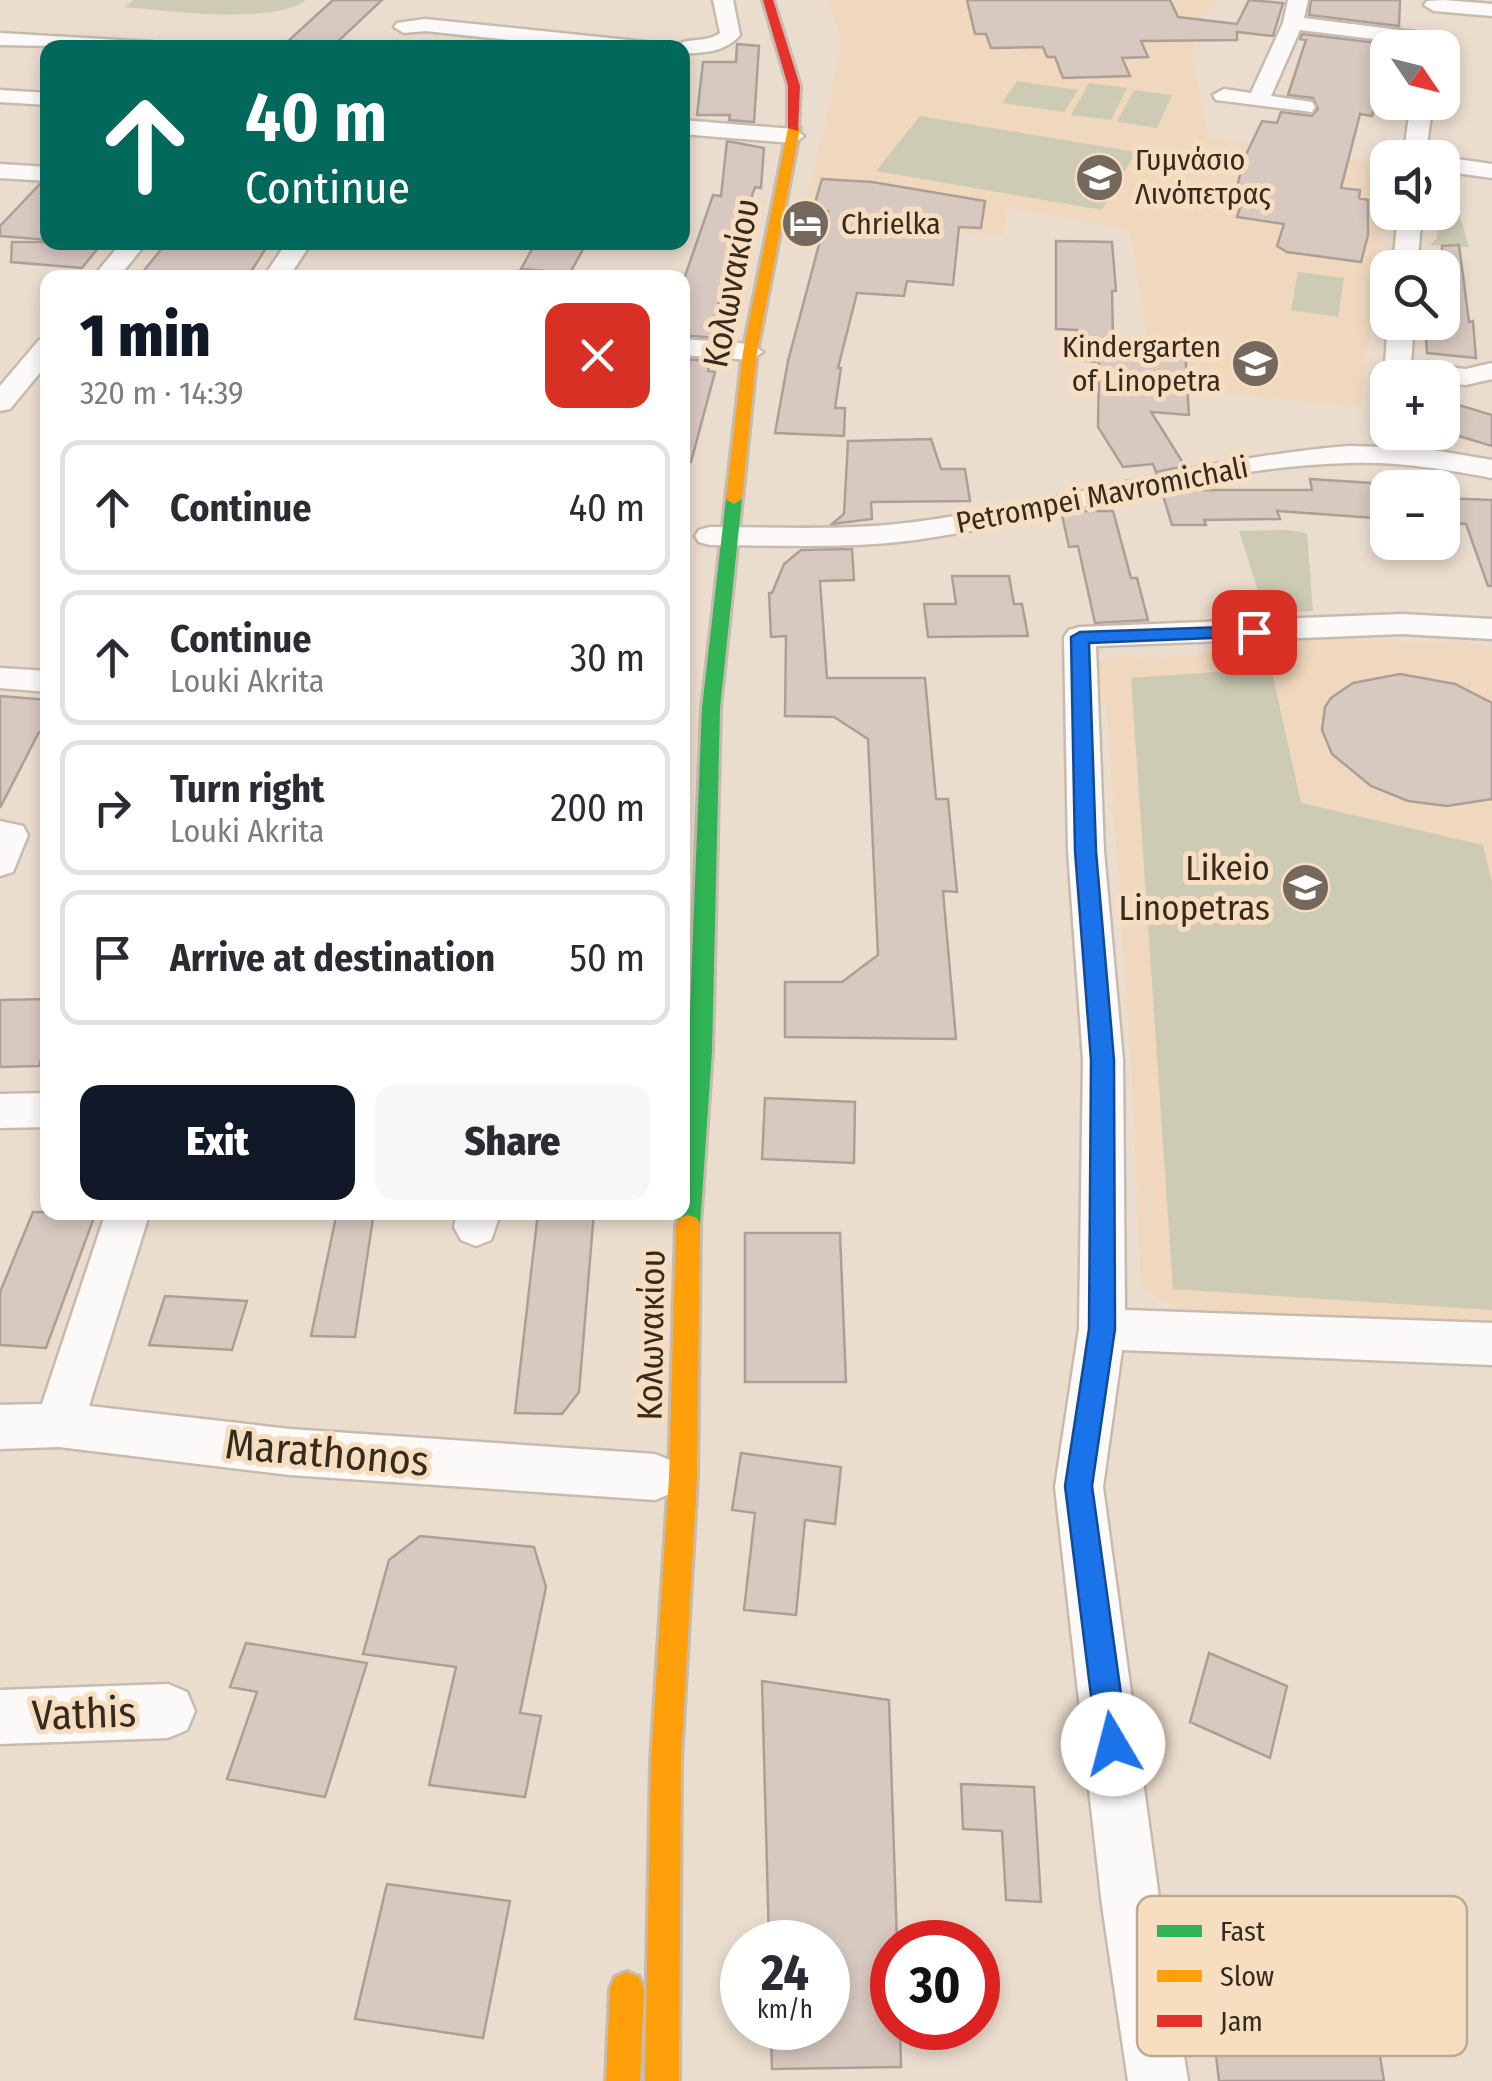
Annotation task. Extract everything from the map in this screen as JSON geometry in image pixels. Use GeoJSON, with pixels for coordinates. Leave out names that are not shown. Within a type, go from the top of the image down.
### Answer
{"type":"FeatureCollection","features":[{"type":"Feature","properties":{"kind":"main road","name":"Κολωνακίου"},"geometry":{"type":"LineString","coordinates":[[756,0],[773,50],[786,135]]}},
{"type":"Feature","properties":{"kind":"main road","name":"Κολωνακίου"},"geometry":{"type":"LineString","coordinates":[[690,795],[696,708],[720,536],[739,351],[794,86],[768,0]]}},
{"type":"Feature","properties":{"kind":"main road","name":"Κολωνακίου"},"geometry":{"type":"LineString","coordinates":[[690,1188],[700,1051],[696,708]]}},
{"type":"Feature","properties":{"kind":"main road","name":"Κολωνακίου"},"geometry":{"type":"LineString","coordinates":[[663,1308],[667,1220]]}},
{"type":"Feature","properties":{"kind":"main road","name":"Κολωνακίου"},"geometry":{"type":"LineString","coordinates":[[662,2081],[666,1760],[683,1478],[688,1220]]}},
{"type":"Feature","properties":{"kind":"main road"},"geometry":{"type":"LineString","coordinates":[[622,2081],[628,1965]]}},
{"type":"Feature","properties":{"kind":"street"},"geometry":{"type":"LineString","coordinates":[[690,47],[719,44],[730,36],[723,0]]}},
{"type":"Feature","properties":{"kind":"street"},"geometry":{"type":"LineString","coordinates":[[1258,100],[1293,22],[1298,0]]}},
{"type":"Feature","properties":{"kind":"street"},"geometry":{"type":"LineString","coordinates":[[434,3],[398,32],[425,25],[570,40]]}},
{"type":"Feature","properties":{"kind":"street"},"geometry":{"type":"LineString","coordinates":[[1432,30],[1434,3],[1492,10]]}},
{"type":"Feature","properties":{"kind":"street"},"geometry":{"type":"LineString","coordinates":[[1293,22],[1370,34]]}},
{"type":"Feature","properties":{"kind":"street"},"geometry":{"type":"LineString","coordinates":[[0,39],[40,41]]}},
{"type":"Feature","properties":{"kind":"street"},"geometry":{"type":"LineString","coordinates":[[1224,95],[1304,107]]}},
{"type":"Feature","properties":{"kind":"street"},"geometry":{"type":"LineString","coordinates":[[0,96],[40,98]]}},
{"type":"Feature","properties":{"kind":"street"},"geometry":{"type":"LineString","coordinates":[[690,128],[786,135]]}},
{"type":"Feature","properties":{"kind":"street"},"geometry":{"type":"LineString","coordinates":[[1460,167],[1492,171]]}},
{"type":"Feature","properties":{"kind":"street"},"geometry":{"type":"LineString","coordinates":[[0,171],[40,174]]}},
{"type":"Feature","properties":{"kind":"street"},"geometry":{"type":"LineString","coordinates":[[111,270],[128,250]]}},
{"type":"Feature","properties":{"kind":"street"},"geometry":{"type":"LineString","coordinates":[[690,347],[739,351]]}},
{"type":"Feature","properties":{"kind":"street"},"geometry":{"type":"LineString","coordinates":[[0,402],[40,355]]}},
{"type":"Feature","properties":{"kind":"street"},"geometry":{"type":"LineString","coordinates":[[1460,377],[1492,371]]}},
{"type":"Feature","properties":{"kind":"street","name":"Petrompei Mavromichali"},"geometry":{"type":"LineString","coordinates":[[720,536],[913,532],[1370,445]]}},
{"type":"Feature","properties":{"kind":"street","name":"Petrompei Mavromichali"},"geometry":{"type":"LineString","coordinates":[[1420,450],[1492,469]]}},
{"type":"Feature","properties":{"kind":"street"},"geometry":{"type":"LineString","coordinates":[[1137,1943],[1078,1486],[1102,1329],[1103,1060],[1086,851],[1080,637],[1402,624],[1492,629]]}},
{"type":"Feature","properties":{"kind":"street"},"geometry":{"type":"LineString","coordinates":[[0,678],[40,681]]}},
{"type":"Feature","properties":{"kind":"street"},"geometry":{"type":"LineString","coordinates":[[0,834],[10,834],[0,863]]}},
{"type":"Feature","properties":{"kind":"street"},"geometry":{"type":"LineString","coordinates":[[0,1112],[40,1110]]}},
{"type":"Feature","properties":{"kind":"street"},"geometry":{"type":"LineString","coordinates":[[59,1426],[125,1220]]}},
{"type":"Feature","properties":{"kind":"street"},"geometry":{"type":"LineString","coordinates":[[1102,1329],[1492,1344]]}},
{"type":"Feature","properties":{"kind":"street","name":"Marathonos"},"geometry":{"type":"LineString","coordinates":[[0,1427],[59,1426],[290,1452],[655,1478]]}},
{"type":"Feature","properties":{"kind":"street","name":"Vathis"},"geometry":{"type":"LineString","coordinates":[[0,1718],[168,1711]]}},
{"type":"Feature","properties":{"kind":"street"},"geometry":{"type":"LineString","coordinates":[[1154,2056],[1158,2081]]}},
{"type":"Feature","properties":{"kind":"shaded area"},"geometry":{"type":"Polygon","coordinates":[[[134,0],[306,0],[269,12],[219,14],[124,7],[134,0]]]}},
{"type":"Feature","properties":{"kind":"shaded area","name":"Γυμνάσιο Λινόπετρας"},"geometry":{"type":"Polygon","coordinates":[[[827,0],[1219,0],[1195,25],[1193,57],[1208,137],[1370,161],[1370,230],[1383,230],[1380,250],[1370,250],[1370,334],[1361,407],[1194,391],[1188,383],[1147,376],[1146,328],[1130,230],[1008,208],[1003,235],[802,220],[841,37],[827,0]]]}},
{"type":"Feature","properties":{"kind":"shaded area"},"geometry":{"type":"Polygon","coordinates":[[[1017,81],[1078,90],[1064,112],[1002,103],[1017,81]]]}},
{"type":"Feature","properties":{"kind":"shaded area"},"geometry":{"type":"Polygon","coordinates":[[[1089,83],[1127,88],[1111,120],[1071,115],[1089,83]]]}},
{"type":"Feature","properties":{"kind":"shaded area"},"geometry":{"type":"Polygon","coordinates":[[[1134,90],[1172,95],[1157,128],[1117,122],[1134,90]]]}},
{"type":"Feature","properties":{"kind":"shaded area"},"geometry":{"type":"Polygon","coordinates":[[[920,116],[1136,152],[1102,210],[876,171],[920,116]]]}},
{"type":"Feature","properties":{"kind":"shaded area"},"geometry":{"type":"Polygon","coordinates":[[[1460,217],[1469,247],[1430,245],[1437,238],[1437,230],[1460,230],[1460,217]]]}},
{"type":"Feature","properties":{"kind":"shaded area"},"geometry":{"type":"Polygon","coordinates":[[[1298,272],[1344,278],[1338,317],[1291,310],[1298,272]]]}},
{"type":"Feature","properties":{"kind":"shaded area"},"geometry":{"type":"Polygon","coordinates":[[[1239,531],[1307,533],[1313,611],[1265,613],[1239,531]]]}},
{"type":"Feature","properties":{"kind":"shaded area","name":"Likeio Linopetras"},"geometry":{"type":"Polygon","coordinates":[[[1317,639],[1461,642],[1492,647],[1492,1329],[1192,1317],[1141,1288],[1132,1079],[1106,698],[1093,688],[1090,667],[1103,659],[1127,655],[1152,659],[1317,639]]]}},
{"type":"Feature","properties":{"kind":"shaded area","name":"Likeio Linopetras"},"geometry":{"type":"Polygon","coordinates":[[[1271,668],[1301,803],[1483,845],[1492,883],[1492,1310],[1173,1289],[1131,678],[1271,668]]]}},
{"type":"Feature","properties":{"kind":"building"},"geometry":{"type":"Polygon","coordinates":[[[333,0],[382,0],[339,40],[289,40],[333,0]]]}},
{"type":"Feature","properties":{"kind":"building"},"geometry":{"type":"Polygon","coordinates":[[[967,0],[1170,0],[1178,17],[1237,24],[1249,0],[1283,3],[1273,36],[1237,32],[1237,40],[1141,41],[1148,57],[1122,58],[1130,76],[1063,78],[1055,57],[1047,57],[1043,47],[991,48],[986,34],[975,34],[967,0]]]}},
{"type":"Feature","properties":{"kind":"building"},"geometry":{"type":"Polygon","coordinates":[[[1311,0],[1400,0],[1399,26],[1309,15],[1311,0]]]}},
{"type":"Feature","properties":{"kind":"building"},"geometry":{"type":"Polygon","coordinates":[[[1302,34],[1370,42],[1370,116],[1360,114],[1341,188],[1360,190],[1359,198],[1368,200],[1368,235],[1361,262],[1287,252],[1277,246],[1284,224],[1237,217],[1246,189],[1237,188],[1243,161],[1262,121],[1277,123],[1281,112],[1312,116],[1318,109],[1313,98],[1288,95],[1306,40],[1300,39],[1302,34]]]}},
{"type":"Feature","properties":{"kind":"building"},"geometry":{"type":"Polygon","coordinates":[[[737,44],[759,46],[754,122],[729,120],[730,115],[697,115],[703,62],[736,62],[737,44]]]}},
{"type":"Feature","properties":{"kind":"building"},"geometry":{"type":"Polygon","coordinates":[[[727,141],[764,148],[761,188],[755,187],[733,251],[713,320],[718,320],[715,338],[690,336],[687,270],[713,195],[721,196],[727,141]]]}},
{"type":"Feature","properties":{"kind":"building"},"geometry":{"type":"Polygon","coordinates":[[[822,179],[872,182],[985,201],[981,228],[959,227],[953,285],[907,281],[904,296],[857,293],[838,368],[835,408],[845,408],[844,436],[775,433],[788,361],[828,211],[813,210],[822,179]]]}},
{"type":"Feature","properties":{"kind":"building"},"geometry":{"type":"Polygon","coordinates":[[[40,184],[40,239],[0,236],[0,226],[40,184]]]}},
{"type":"Feature","properties":{"kind":"building"},"geometry":{"type":"Polygon","coordinates":[[[1056,241],[1112,242],[1116,291],[1112,291],[1113,340],[1185,348],[1189,415],[1151,412],[1185,466],[1156,472],[1153,464],[1123,467],[1098,427],[1099,362],[1077,360],[1077,330],[1056,329],[1056,241]]]}},
{"type":"Feature","properties":{"kind":"building"},"geometry":{"type":"Polygon","coordinates":[[[12,242],[40,242],[40,250],[97,250],[82,268],[11,262],[12,242]]]}},
{"type":"Feature","properties":{"kind":"building"},"geometry":{"type":"Polygon","coordinates":[[[1459,245],[1460,250],[1442,250],[1442,246],[1459,245]]]}},
{"type":"Feature","properties":{"kind":"building"},"geometry":{"type":"Polygon","coordinates":[[[161,250],[265,250],[252,270],[144,270],[161,250]]]}},
{"type":"Feature","properties":{"kind":"building"},"geometry":{"type":"Polygon","coordinates":[[[532,250],[583,250],[572,270],[521,269],[532,250]]]}},
{"type":"Feature","properties":{"kind":"building"},"geometry":{"type":"Polygon","coordinates":[[[1460,253],[1476,358],[1427,353],[1426,340],[1460,340],[1460,253]]]}},
{"type":"Feature","properties":{"kind":"building"},"geometry":{"type":"Polygon","coordinates":[[[690,360],[710,361],[708,371],[715,372],[691,462],[690,360]]]}},
{"type":"Feature","properties":{"kind":"building"},"geometry":{"type":"Polygon","coordinates":[[[1460,405],[1492,415],[1492,446],[1460,436],[1460,405]]]}},
{"type":"Feature","properties":{"kind":"building"},"geometry":{"type":"Polygon","coordinates":[[[931,439],[941,469],[965,469],[970,501],[871,502],[872,519],[832,524],[844,514],[848,441],[931,439]]]}},
{"type":"Feature","properties":{"kind":"building"},"geometry":{"type":"Polygon","coordinates":[[[1310,479],[1370,483],[1370,518],[1277,511],[1280,519],[1204,520],[1206,525],[1172,525],[1162,492],[1196,485],[1199,490],[1312,490],[1310,479]]]}},
{"type":"Feature","properties":{"kind":"building"},"geometry":{"type":"Polygon","coordinates":[[[1460,499],[1492,500],[1492,586],[1488,586],[1466,524],[1460,524],[1460,499]]]}},
{"type":"Feature","properties":{"kind":"building"},"geometry":{"type":"Polygon","coordinates":[[[1113,511],[1131,578],[1137,578],[1148,620],[1095,623],[1078,546],[1069,547],[1062,515],[1113,511]]]}},
{"type":"Feature","properties":{"kind":"building"},"geometry":{"type":"Polygon","coordinates":[[[852,549],[854,580],[820,581],[827,678],[925,678],[936,799],[948,799],[957,892],[943,891],[956,1039],[785,1037],[785,982],[842,982],[878,955],[868,739],[834,717],[785,716],[786,636],[771,637],[769,593],[784,564],[801,550],[852,549]]]}},
{"type":"Feature","properties":{"kind":"building"},"geometry":{"type":"Polygon","coordinates":[[[952,576],[1009,576],[1014,604],[1022,604],[1028,636],[928,637],[924,604],[956,604],[952,576]]]}},
{"type":"Feature","properties":{"kind":"building"},"geometry":{"type":"Polygon","coordinates":[[[1400,674],[1455,684],[1492,703],[1492,799],[1447,806],[1408,801],[1371,786],[1332,754],[1322,730],[1325,707],[1331,698],[1353,683],[1400,674]]]}},
{"type":"Feature","properties":{"kind":"building"},"geometry":{"type":"Polygon","coordinates":[[[0,696],[40,699],[40,732],[0,808],[0,696]]]}},
{"type":"Feature","properties":{"kind":"building"},"geometry":{"type":"Polygon","coordinates":[[[40,999],[39,1066],[0,1067],[0,1000],[40,999]]]}},
{"type":"Feature","properties":{"kind":"building"},"geometry":{"type":"Polygon","coordinates":[[[765,1098],[855,1102],[854,1163],[762,1159],[765,1098]]]}},
{"type":"Feature","properties":{"kind":"building"},"geometry":{"type":"Polygon","coordinates":[[[33,1212],[40,1212],[40,1220],[93,1220],[46,1348],[0,1345],[0,1292],[33,1212]]]}},
{"type":"Feature","properties":{"kind":"building"},"geometry":{"type":"Polygon","coordinates":[[[335,1220],[373,1220],[355,1337],[311,1336],[335,1220]]]}},
{"type":"Feature","properties":{"kind":"building"},"geometry":{"type":"Polygon","coordinates":[[[537,1220],[593,1220],[579,1392],[562,1414],[515,1413],[537,1220]]]}},
{"type":"Feature","properties":{"kind":"building"},"geometry":{"type":"Polygon","coordinates":[[[745,1233],[840,1233],[846,1382],[745,1382],[745,1233]]]}},
{"type":"Feature","properties":{"kind":"building"},"geometry":{"type":"Polygon","coordinates":[[[165,1296],[247,1301],[232,1350],[149,1345],[165,1296]]]}},
{"type":"Feature","properties":{"kind":"building"},"geometry":{"type":"Polygon","coordinates":[[[741,1453],[841,1467],[835,1524],[805,1520],[796,1615],[744,1610],[755,1513],[732,1510],[741,1453]]]}},
{"type":"Feature","properties":{"kind":"building"},"geometry":{"type":"Polygon","coordinates":[[[420,1536],[534,1547],[546,1587],[520,1713],[541,1716],[525,1797],[429,1785],[456,1667],[363,1654],[389,1560],[420,1536]]]}},
{"type":"Feature","properties":{"kind":"building"},"geometry":{"type":"Polygon","coordinates":[[[246,1643],[367,1663],[325,1797],[227,1779],[257,1692],[230,1687],[246,1643]]]}},
{"type":"Feature","properties":{"kind":"building"},"geometry":{"type":"Polygon","coordinates":[[[1209,1653],[1287,1686],[1270,1758],[1190,1722],[1209,1653]]]}},
{"type":"Feature","properties":{"kind":"building"},"geometry":{"type":"Polygon","coordinates":[[[762,1681],[889,1700],[896,1920],[870,1920],[870,2050],[901,2050],[901,2067],[772,2069],[772,2050],[850,2050],[850,1920],[768,1920],[762,1681]]]}},
{"type":"Feature","properties":{"kind":"building"},"geometry":{"type":"Polygon","coordinates":[[[961,1784],[1034,1787],[1041,1902],[1006,1900],[1002,1831],[963,1829],[961,1784]]]}},
{"type":"Feature","properties":{"kind":"building"},"geometry":{"type":"Polygon","coordinates":[[[387,1884],[510,1901],[483,2038],[355,2019],[387,1884]]]}},
{"type":"Feature","properties":{"kind":"building"},"geometry":{"type":"Polygon","coordinates":[[[1216,2056],[1380,2056],[1384,2081],[1219,2081],[1216,2056]]]}},
{"type":"Feature","properties":{"kind":"traffic: fast"},"geometry":{"type":"LineString","coordinates":[[690,1198],[701,1051],[711,708],[734,499]]}},
{"type":"Feature","properties":{"kind":"traffic: fast"},"geometry":{"type":"LineString","coordinates":[[688,1220],[688,1225]]}},
{"type":"Feature","properties":{"kind":"traffic: slow"},"geometry":{"type":"LineString","coordinates":[[734,499],[750,352],[794,128]]}},
{"type":"Feature","properties":{"kind":"traffic: slow"},"geometry":{"type":"LineString","coordinates":[[662,2081],[666,1760],[683,1478],[688,1225]]}},
{"type":"Feature","properties":{"kind":"traffic: slow"},"geometry":{"type":"LineString","coordinates":[[623,2081],[627,1989]]}},
{"type":"Feature","properties":{"kind":"traffic: jam"},"geometry":{"type":"LineString","coordinates":[[768,0],[794,86],[794,128]]}},
{"type":"Feature","properties":{"kind":"place","name":"Γυμνάσιο Λινόπετρας"},"geometry":{"type":"Point","coordinates":[1100,177]}},
{"type":"Feature","properties":{"kind":"place","name":"Chrielka"},"geometry":{"type":"Point","coordinates":[806,224]}},
{"type":"Feature","properties":{"kind":"place","name":"Kindergarten of Linopetra"},"geometry":{"type":"Point","coordinates":[1256,364]}},
{"type":"Feature","properties":{"kind":"place","name":"Likeio Linopetras"},"geometry":{"type":"Point","coordinates":[1305,888]}},
{"type":"Feature","properties":{"kind":"route"},"geometry":{"type":"LineString","coordinates":[[1113,1744],[1078,1486],[1102,1329],[1103,1060],[1086,851],[1080,637],[1254,632]]}}]}
